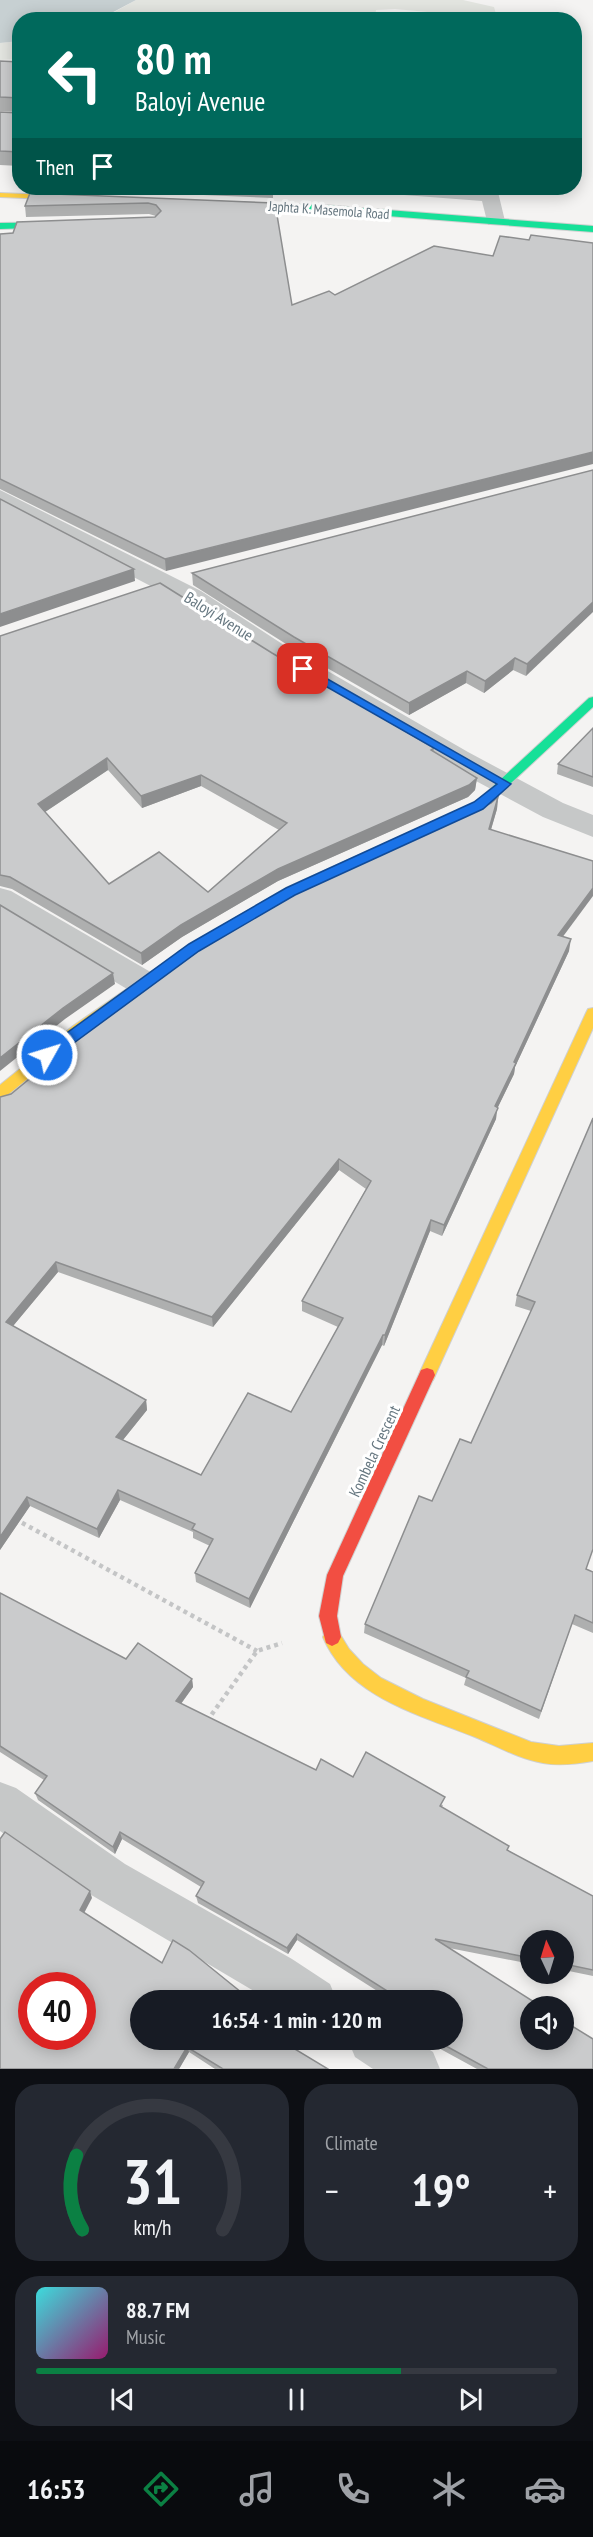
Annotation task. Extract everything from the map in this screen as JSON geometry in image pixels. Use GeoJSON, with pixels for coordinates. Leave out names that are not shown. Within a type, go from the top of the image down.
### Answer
{"type":"FeatureCollection","features":[{"type":"Feature","properties":{"kind":"street"},"geometry":{"type":"LineString","coordinates":[[0,195],[85,199]]}},
{"type":"Feature","properties":{"kind":"street"},"geometry":{"type":"LineString","coordinates":[[478,195],[491,196],[495,221]]}},
{"type":"Feature","properties":{"kind":"street","name":"Japhta K. Masemola Road"},"geometry":{"type":"LineString","coordinates":[[215,204],[323,208],[593,229]]}},
{"type":"Feature","properties":{"kind":"street","name":"Japhta K. Masemola Road"},"geometry":{"type":"LineString","coordinates":[[275,220],[405,216]]}},
{"type":"Feature","properties":{"kind":"street"},"geometry":{"type":"LineString","coordinates":[[0,226],[82,224]]}},
{"type":"Feature","properties":{"kind":"street","name":"Baloyi Avenue"},"geometry":{"type":"LineString","coordinates":[[0,497],[192,597],[284,657],[505,784],[593,827]]}},
{"type":"Feature","properties":{"kind":"street"},"geometry":{"type":"LineString","coordinates":[[131,593],[197,573]]}},
{"type":"Feature","properties":{"kind":"street"},"geometry":{"type":"LineString","coordinates":[[0,1093],[143,983],[194,947],[290,891],[479,806],[593,701]]}},
{"type":"Feature","properties":{"kind":"street"},"geometry":{"type":"LineString","coordinates":[[0,899],[143,983]]}},
{"type":"Feature","properties":{"kind":"street","name":"Kombela Crescent"},"geometry":{"type":"LineString","coordinates":[[329,1629],[329,1603],[335,1575],[593,1013]]}},
{"type":"Feature","properties":{"kind":"street"},"geometry":{"type":"LineString","coordinates":[[329,1629],[337,1645],[355,1670],[404,1700],[531,1751],[563,1756],[593,1752]]}},
{"type":"Feature","properties":{"kind":"street"},"geometry":{"type":"LineString","coordinates":[[0,1804],[109,1880],[296,1990]]}},
{"type":"Feature","properties":{"kind":"street"},"geometry":{"type":"LineString","coordinates":[[387,2050],[416,2069]]}},
{"type":"Feature","properties":{"kind":"path"},"geometry":{"type":"LineString","coordinates":[[9,1515],[257,1651]]}},
{"type":"Feature","properties":{"kind":"path"},"geometry":{"type":"LineString","coordinates":[[203,1727],[257,1651],[329,1629]]}},
{"type":"Feature","properties":{"kind":"shaded area"},"geometry":{"type":"Polygon","coordinates":[[[0,0],[136,0],[113,12],[12,12],[12,42],[0,43],[0,0]]]}},
{"type":"Feature","properties":{"kind":"shaded area"},"geometry":{"type":"Polygon","coordinates":[[[136,0],[463,0],[494,7],[495,12],[428,12],[395,9],[376,10],[376,12],[114,12],[136,0]]]}},
{"type":"Feature","properties":{"kind":"shaded area"},"geometry":{"type":"Polygon","coordinates":[[[12,42],[12,59],[0,60],[0,43],[12,42]]]}},
{"type":"Feature","properties":{"kind":"building"},"geometry":{"type":"Polygon","coordinates":[[[0,61],[12,62],[12,98],[0,97],[0,61]]]}},
{"type":"Feature","properties":{"kind":"building"},"geometry":{"type":"Polygon","coordinates":[[[0,112],[12,113],[12,152],[0,151],[0,112]]]}},
{"type":"Feature","properties":{"kind":"building"},"geometry":{"type":"Polygon","coordinates":[[[29,195],[275,203],[292,305],[329,291],[335,295],[434,246],[493,256],[500,236],[529,240],[531,235],[593,243],[593,452],[165,559],[0,479],[0,234],[13,233],[17,222],[155,217],[161,211],[156,205],[148,203],[25,206],[29,195]]]}},
{"type":"Feature","properties":{"kind":"building"},"geometry":{"type":"Polygon","coordinates":[[[593,470],[593,602],[527,664],[515,658],[485,681],[467,671],[409,703],[294,637],[192,573],[593,470]]]}},
{"type":"Feature","properties":{"kind":"building"},"geometry":{"type":"Polygon","coordinates":[[[0,499],[134,569],[0,614],[0,499]]]}},
{"type":"Feature","properties":{"kind":"building"},"geometry":{"type":"Polygon","coordinates":[[[160,583],[272,653],[434,748],[431,750],[477,778],[469,785],[278,869],[181,925],[141,953],[10,877],[0,875],[0,636],[160,583]],[[107,758],[38,804],[109,884],[159,852],[208,892],[287,823],[201,775],[141,796],[107,758]]]}},
{"type":"Feature","properties":{"kind":"building"},"geometry":{"type":"Polygon","coordinates":[[[593,728],[593,777],[558,764],[593,728]]]}},
{"type":"Feature","properties":{"kind":"building"},"geometry":{"type":"Polygon","coordinates":[[[498,797],[489,829],[593,861],[593,888],[558,935],[571,939],[514,1062],[516,1063],[495,1106],[498,1108],[444,1225],[431,1220],[385,1335],[249,1599],[195,1573],[213,1539],[192,1529],[195,1524],[118,1490],[97,1529],[27,1497],[0,1537],[0,1097],[11,1094],[90,1029],[206,945],[302,889],[491,803],[498,797]],[[339,1159],[212,1317],[56,1262],[6,1322],[146,1400],[116,1437],[201,1475],[248,1393],[291,1412],[343,1318],[302,1301],[371,1181],[339,1159]]]}},
{"type":"Feature","properties":{"kind":"building"},"geometry":{"type":"Polygon","coordinates":[[[0,905],[113,973],[63,1008],[0,1058],[0,905]]]}},
{"type":"Feature","properties":{"kind":"building"},"geometry":{"type":"Polygon","coordinates":[[[593,1118],[593,1549],[586,1569],[593,1572],[593,1623],[575,1615],[541,1711],[466,1677],[469,1671],[365,1624],[419,1496],[432,1501],[460,1439],[471,1443],[535,1302],[517,1295],[593,1118]]]}},
{"type":"Feature","properties":{"kind":"building"},"geometry":{"type":"Polygon","coordinates":[[[0,1593],[126,1659],[138,1643],[192,1679],[176,1701],[316,1770],[321,1759],[353,1777],[366,1752],[445,1797],[440,1806],[509,1846],[507,1850],[593,1896],[593,1970],[574,1966],[574,1930],[520,1930],[520,1956],[435,1939],[525,1996],[520,1996],[520,2050],[574,2050],[574,2027],[593,2039],[593,2069],[488,2069],[453,2050],[463,2050],[463,1990],[386,1990],[297,1934],[287,1948],[196,1896],[204,1882],[120,1832],[113,1847],[35,1793],[47,1776],[0,1746],[0,1593]]]}},
{"type":"Feature","properties":{"kind":"building"},"geometry":{"type":"Polygon","coordinates":[[[5,1832],[90,1891],[80,1910],[162,1963],[173,1940],[238,1990],[130,1990],[130,2050],[185,2050],[174,2069],[0,2069],[0,1839],[5,1832]]]}},
{"type":"Feature","properties":{"kind":"building"},"geometry":{"type":"Polygon","coordinates":[[[192,2050],[297,2050],[328,2069],[223,2069],[192,2050]]]}},
{"type":"Feature","properties":{"kind":"traffic: fast"},"geometry":{"type":"LineString","coordinates":[[230,205],[323,208],[593,229]]}},
{"type":"Feature","properties":{"kind":"traffic: fast"},"geometry":{"type":"LineString","coordinates":[[0,226],[62,224]]}},
{"type":"Feature","properties":{"kind":"traffic: fast"},"geometry":{"type":"LineString","coordinates":[[183,955],[290,891],[479,806],[593,701]]}},
{"type":"Feature","properties":{"kind":"traffic: slow"},"geometry":{"type":"LineString","coordinates":[[0,195],[73,198]]}},
{"type":"Feature","properties":{"kind":"traffic: slow"},"geometry":{"type":"LineString","coordinates":[[0,1093],[78,1030],[183,955]]}},
{"type":"Feature","properties":{"kind":"traffic: slow"},"geometry":{"type":"LineString","coordinates":[[427,1375],[593,1013]]}},
{"type":"Feature","properties":{"kind":"traffic: slow"},"geometry":{"type":"LineString","coordinates":[[332,1637],[342,1655],[357,1670],[375,1684],[417,1706],[531,1751],[559,1755],[593,1752]]}},
{"type":"Feature","properties":{"kind":"traffic: jam"},"geometry":{"type":"LineString","coordinates":[[332,1637],[328,1616],[335,1575],[427,1375]]}},
{"type":"Feature","properties":{"kind":"route"},"geometry":{"type":"LineString","coordinates":[[47,1055],[194,947],[290,891],[479,806],[505,784],[303,669]]}}]}
